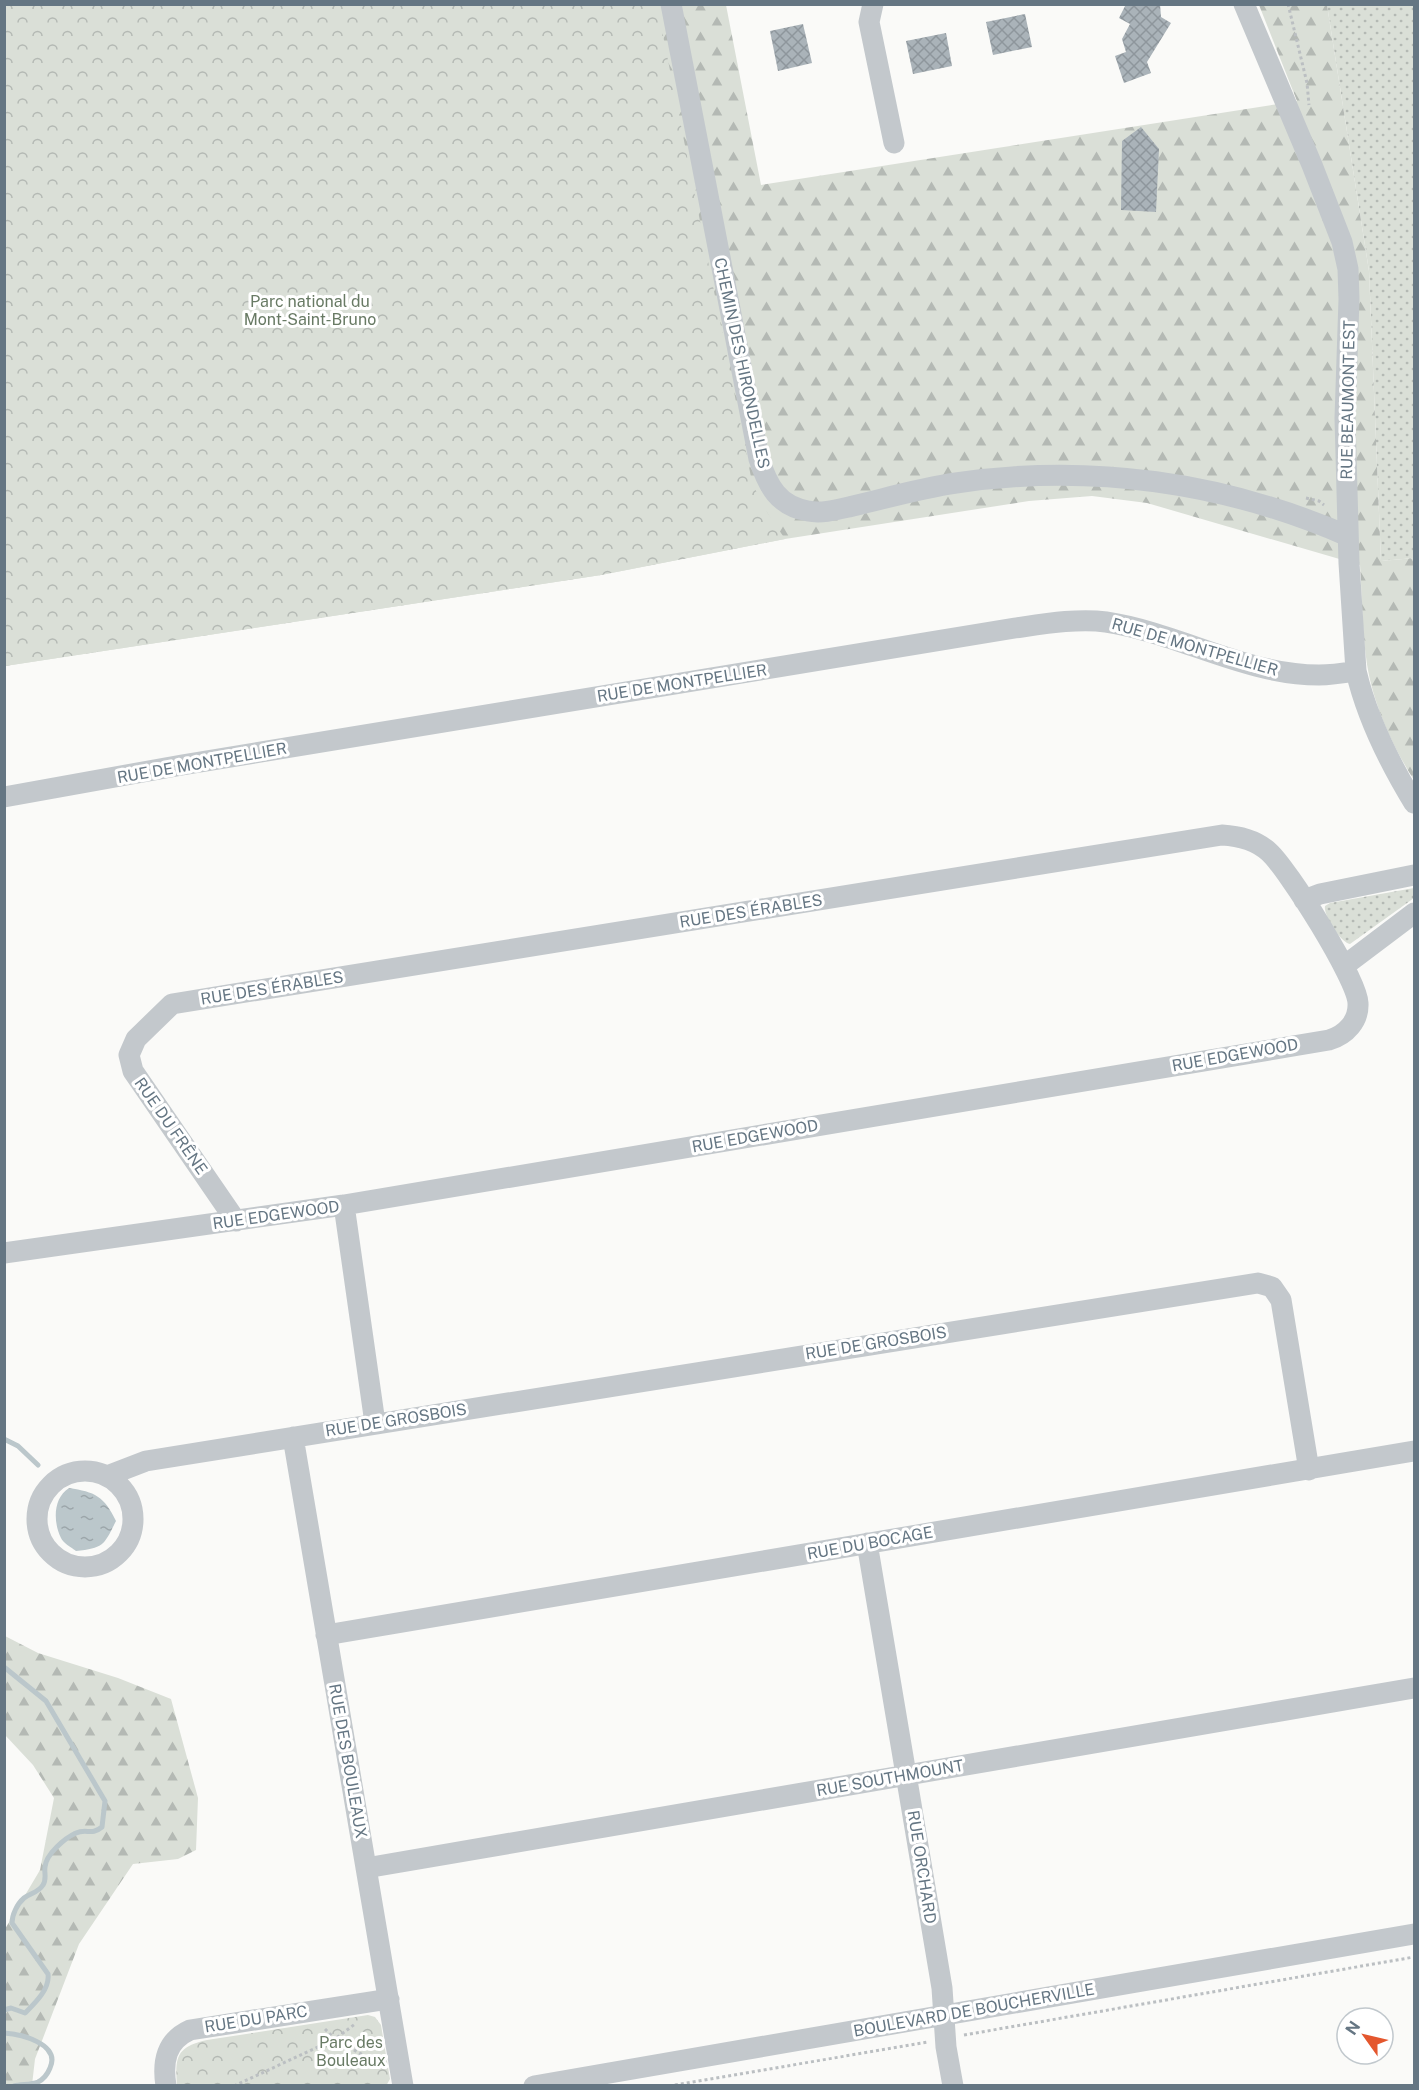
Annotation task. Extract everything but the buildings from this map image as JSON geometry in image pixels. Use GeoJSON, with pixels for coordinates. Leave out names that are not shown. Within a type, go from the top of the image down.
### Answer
{"type":"FeatureCollection","features":[{"type":"Feature","properties":{"kind":"street","name":"CHEMIN DES HIRONDELLES"},"geometry":{"type":"LineString","coordinates":[[671,4],[759,459],[767,483],[781,500],[803,510],[825,512],[952,484],[986,479],[1024,476],[1119,477],[1195,487],[1253,501],[1292,513],[1348,536]]}},
{"type":"Feature","properties":{"kind":"street"},"geometry":{"type":"LineString","coordinates":[[873,4],[870,22],[894,143]]}},
{"type":"Feature","properties":{"kind":"street","name":"RUE BEAUMONT EST"},"geometry":{"type":"LineString","coordinates":[[1244,4],[1312,165],[1345,256],[1349,299],[1345,390],[1348,536],[1356,671],[1363,698],[1377,732],[1414,803]]}},
{"type":"Feature","properties":{"kind":"street","name":"RUE DE MONTPELLIER"},"geometry":{"type":"LineString","coordinates":[[4,797],[1055,623],[1103,621],[1145,629],[1241,662],[1281,671],[1318,675],[1356,671]]}},
{"type":"Feature","properties":{"kind":"street","name":"RUE DES ÉRABLES"},"geometry":{"type":"LineString","coordinates":[[172,1004],[1214,836],[1239,837],[1262,846],[1274,857],[1304,900],[1344,966]]}},
{"type":"Feature","properties":{"kind":"street"},"geometry":{"type":"LineString","coordinates":[[1304,900],[1320,894],[1414,875]]}},
{"type":"Feature","properties":{"kind":"street"},"geometry":{"type":"LineString","coordinates":[[1344,966],[1414,913]]}},
{"type":"Feature","properties":{"kind":"street","name":"RUE EDGEWOOD"},"geometry":{"type":"LineString","coordinates":[[4,1252],[344,1205],[1329,1040],[1340,1036],[1348,1029],[1357,1014],[1357,998],[1344,966]]}},
{"type":"Feature","properties":{"kind":"street","name":"RUE DU FRÊNE"},"geometry":{"type":"LineString","coordinates":[[172,1004],[136,1039],[129,1055],[133,1071],[236,1221]]}},
{"type":"Feature","properties":{"kind":"street"},"geometry":{"type":"LineString","coordinates":[[344,1205],[375,1422]]}},
{"type":"Feature","properties":{"kind":"street","name":"RUE DE GROSBOIS"},"geometry":{"type":"LineString","coordinates":[[107,1476],[146,1461],[375,1422],[1258,1283],[1272,1287],[1281,1300],[1310,1470]]}},
{"type":"Feature","properties":{"kind":"street","name":"RUE DES BOULEAUX"},"geometry":{"type":"LineString","coordinates":[[293,1437],[402,2077]]}},
{"type":"Feature","properties":{"kind":"street","name":"RUE DU BOCAGE"},"geometry":{"type":"LineString","coordinates":[[326,1635],[1414,1451]]}},
{"type":"Feature","properties":{"kind":"street"},"geometry":{"type":"LineString","coordinates":[[75,1472],[92,1472],[107,1476],[121,1486],[129,1499],[133,1514],[132,1528],[127,1543],[118,1554],[105,1563],[91,1567],[62,1561],[50,1552],[41,1538],[37,1521],[39,1505],[47,1490],[59,1479],[75,1472]]}},
{"type":"Feature","properties":{"kind":"street","name":"RUE ORCHARD"},"geometry":{"type":"LineString","coordinates":[[867,1543],[942,1988],[946,2047],[953,2085]]}},
{"type":"Feature","properties":{"kind":"street","name":"RUE SOUTHMOUNT"},"geometry":{"type":"LineString","coordinates":[[366,1868],[1414,1688]]}},
{"type":"Feature","properties":{"kind":"street","name":"BOULEVARD DE BOUCHERVILLE"},"geometry":{"type":"LineString","coordinates":[[534,2085],[1414,1934]]}},
{"type":"Feature","properties":{"kind":"street","name":"RUE DU PARC"},"geometry":{"type":"LineString","coordinates":[[166,2085],[163,2067],[165,2055],[171,2044],[185,2032],[388,1999]]}},
{"type":"Feature","properties":{"kind":"path"},"geometry":{"type":"LineString","coordinates":[[1288,4],[1307,83],[1309,106]]}},
{"type":"Feature","properties":{"kind":"path"},"geometry":{"type":"LineString","coordinates":[[1298,496],[1318,501],[1326,507]]}},
{"type":"Feature","properties":{"kind":"path","name":"BOULEVARD DE BOUCHERVILLE"},"geometry":{"type":"LineString","coordinates":[[962,2036],[1414,1957]]}},
{"type":"Feature","properties":{"kind":"path"},"geometry":{"type":"LineString","coordinates":[[306,2011],[335,2039],[402,2077]]}},
{"type":"Feature","properties":{"kind":"path"},"geometry":{"type":"LineString","coordinates":[[234,2085],[335,2039],[362,2019]]}},
{"type":"Feature","properties":{"kind":"path","name":"BOULEVARD DE BOUCHERVILLE"},"geometry":{"type":"LineString","coordinates":[[669,2085],[927,2042]]}},
{"type":"Feature","properties":{"kind":"green space","name":"Parc national du Mont-Saint-Bruno"},"geometry":{"type":"Polygon","coordinates":[[[5,4],[657,5],[752,482],[763,506],[785,539],[601,575],[5,666],[5,4]]]}},
{"type":"Feature","properties":{"kind":"green space","name":"Parc national du Mont-Saint-Bruno"},"geometry":{"type":"Polygon","coordinates":[[[5,5],[726,5],[761,185],[1297,101],[1259,5],[1327,5],[1369,271],[1381,561],[1414,558],[1414,780],[1390,736],[1372,689],[1365,646],[1360,565],[1147,503],[1092,496],[1029,501],[785,539],[601,575],[5,666],[5,5]]]}},
{"type":"Feature","properties":{"kind":"green space"},"geometry":{"type":"Polygon","coordinates":[[[1327,5],[1414,5],[1414,558],[1381,561],[1369,271],[1327,5]]]}},
{"type":"Feature","properties":{"kind":"green space"},"geometry":{"type":"Polygon","coordinates":[[[1414,888],[1414,898],[1350,944],[1338,934],[1325,910],[1325,906],[1330,903],[1414,888]]]}},
{"type":"Feature","properties":{"kind":"green space"},"geometry":{"type":"Polygon","coordinates":[[[5,1636],[38,1653],[118,1678],[171,1699],[198,1798],[196,1850],[178,1859],[133,1864],[79,1944],[35,2059],[32,2085],[5,2085],[5,1929],[40,1870],[54,1798],[33,1765],[5,1735],[5,1636]]]}},
{"type":"Feature","properties":{"kind":"green space","name":"Parc des Bouleaux"},"geometry":{"type":"Polygon","coordinates":[[[368,2015],[375,2017],[381,2025],[390,2079],[386,2086],[177,2086],[177,2061],[183,2050],[197,2043],[368,2015]]]}},
{"type":"Feature","properties":{"kind":"water"},"geometry":{"type":"Polygon","coordinates":[[[69,1488],[86,1491],[98,1497],[116,1521],[98,1547],[76,1551],[65,1543],[58,1532],[57,1504],[69,1488]]]}},
{"type":"Feature","properties":{"kind":"waterway"},"geometry":{"type":"LineString","coordinates":[[4,1439],[18,1446],[38,1465]]}},
{"type":"Feature","properties":{"kind":"waterway"},"geometry":{"type":"LineString","coordinates":[[4,1667],[46,1701],[105,1801],[102,1827],[92,1832],[76,1833],[57,1847],[46,1862],[43,1885],[39,1890],[24,1898],[15,1910],[12,1923],[48,1974],[48,1980],[41,1995],[25,2013],[11,2008],[4,2010]]}},
{"type":"Feature","properties":{"kind":"waterway"},"geometry":{"type":"LineString","coordinates":[[4,2033],[38,2042],[50,2053],[52,2060],[48,2072],[40,2081],[14,2086]]}}]}
